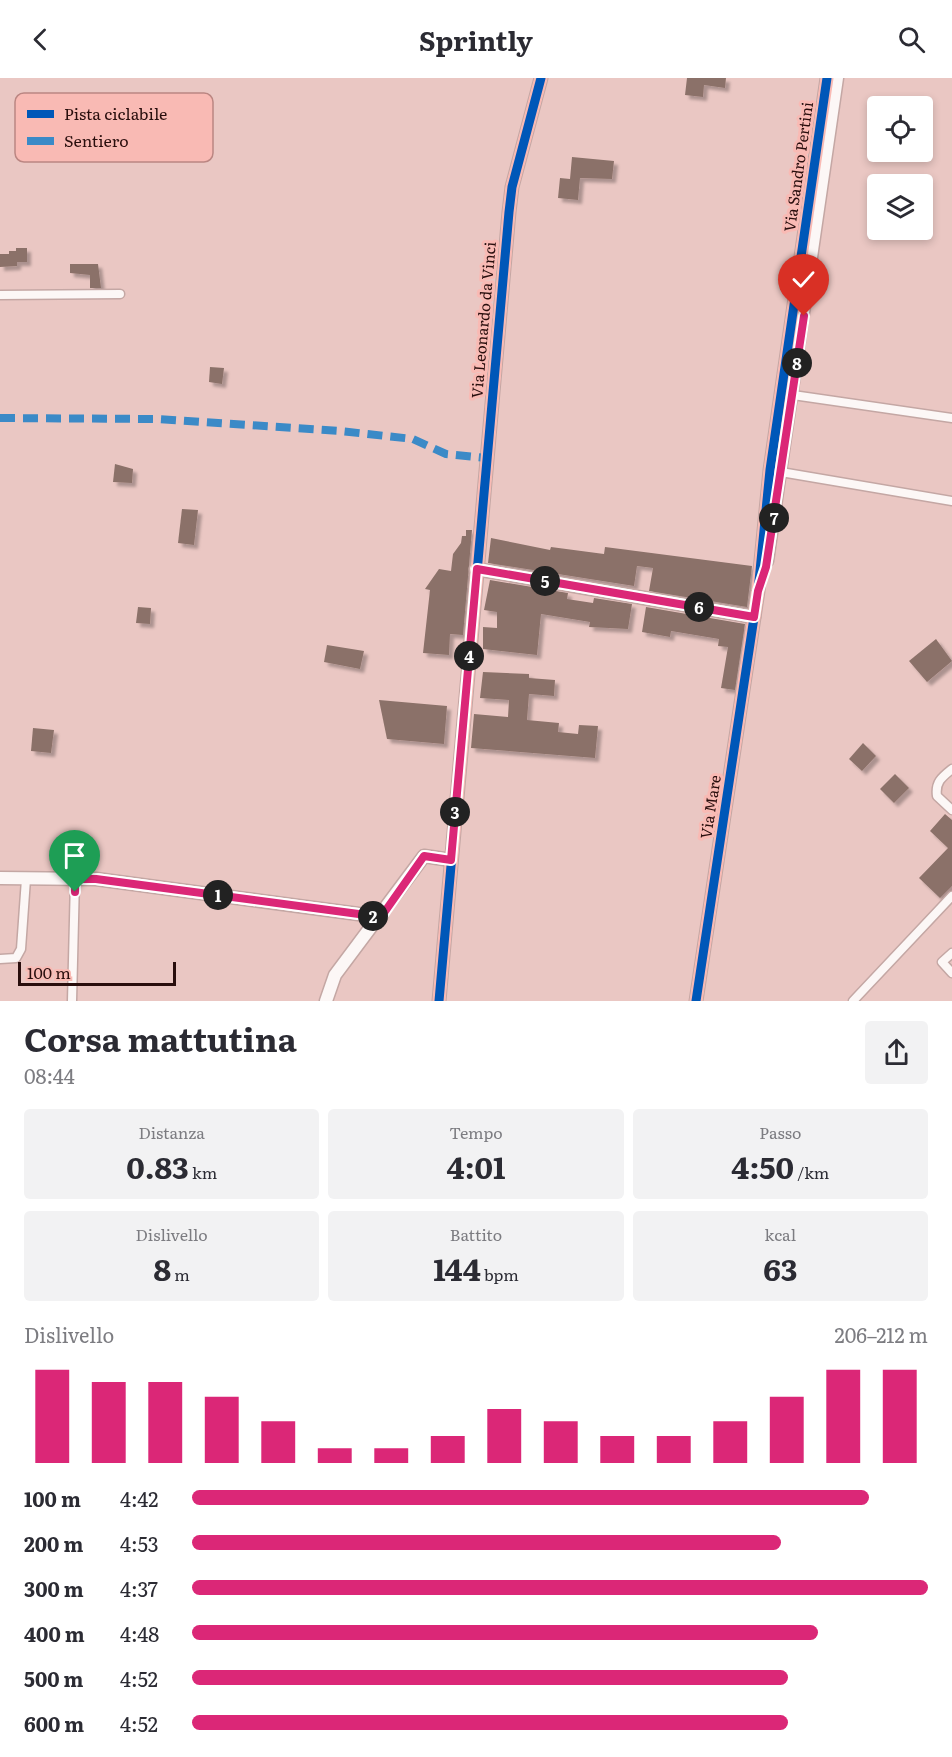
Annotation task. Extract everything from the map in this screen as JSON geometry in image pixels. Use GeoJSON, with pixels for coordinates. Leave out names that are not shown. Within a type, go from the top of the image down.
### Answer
{"type":"FeatureCollection","features":[{"type":"Feature","properties":{"kind":"street","name":"Via Leonardo da Vinci"},"geometry":{"type":"LineString","coordinates":[[439,1001],[512,187],[541,78]]}},
{"type":"Feature","properties":{"kind":"street","name":"Via Sandro Pertini"},"geometry":{"type":"LineString","coordinates":[[788,394],[826,78]]}},
{"type":"Feature","properties":{"kind":"street","name":"Via Sandro Pertini"},"geometry":{"type":"LineString","coordinates":[[754,617],[758,591],[766,567],[775,471],[837,78]]}},
{"type":"Feature","properties":{"kind":"street"},"geometry":{"type":"LineString","coordinates":[[0,295],[120,294]]}},
{"type":"Feature","properties":{"kind":"street"},"geometry":{"type":"LineString","coordinates":[[788,394],[952,418]]}},
{"type":"Feature","properties":{"kind":"street"},"geometry":{"type":"LineString","coordinates":[[775,471],[952,501]]}},
{"type":"Feature","properties":{"kind":"street"},"geometry":{"type":"LineString","coordinates":[[477,569],[754,617]]}},
{"type":"Feature","properties":{"kind":"street","name":"Via Mare"},"geometry":{"type":"LineString","coordinates":[[696,1001],[754,617]]}},
{"type":"Feature","properties":{"kind":"street"},"geometry":{"type":"LineString","coordinates":[[952,769],[940,778],[936,787],[937,796],[952,810]]}},
{"type":"Feature","properties":{"kind":"street"},"geometry":{"type":"LineString","coordinates":[[326,1001],[335,975],[381,917],[424,856],[451,860]]}},
{"type":"Feature","properties":{"kind":"street"},"geometry":{"type":"LineString","coordinates":[[0,878],[96,879],[381,917]]}},
{"type":"Feature","properties":{"kind":"street"},"geometry":{"type":"LineString","coordinates":[[0,959],[16,958],[21,949],[26,879]]}},
{"type":"Feature","properties":{"kind":"street"},"geometry":{"type":"LineString","coordinates":[[72,1001],[75,879]]}},
{"type":"Feature","properties":{"kind":"street"},"geometry":{"type":"LineString","coordinates":[[853,1001],[952,896]]}},
{"type":"Feature","properties":{"kind":"street"},"geometry":{"type":"LineString","coordinates":[[952,953],[942,962],[952,974]]}},
{"type":"Feature","properties":{"kind":"building"},"geometry":{"type":"Polygon","coordinates":[[[687,78],[726,78],[725,88],[704,85],[703,97],[685,95],[687,78]]]}},
{"type":"Feature","properties":{"kind":"building"},"geometry":{"type":"Polygon","coordinates":[[[572,157],[614,161],[612,179],[580,178],[578,200],[558,198],[560,178],[570,179],[572,157]]]}},
{"type":"Feature","properties":{"kind":"building"},"geometry":{"type":"Polygon","coordinates":[[[16,248],[27,248],[27,262],[17,262],[17,266],[0,267],[0,254],[9,254],[9,251],[16,251],[16,248]]]}},
{"type":"Feature","properties":{"kind":"building"},"geometry":{"type":"Polygon","coordinates":[[[70,264],[98,264],[101,288],[90,288],[90,275],[70,273],[70,264]]]}},
{"type":"Feature","properties":{"kind":"building"},"geometry":{"type":"Polygon","coordinates":[[[210,367],[224,368],[222,384],[209,382],[210,367]]]}},
{"type":"Feature","properties":{"kind":"building"},"geometry":{"type":"Polygon","coordinates":[[[115,464],[133,469],[132,483],[113,482],[115,464]]]}},
{"type":"Feature","properties":{"kind":"building"},"geometry":{"type":"Polygon","coordinates":[[[182,509],[198,510],[194,545],[178,543],[182,509]]]}},
{"type":"Feature","properties":{"kind":"building"},"geometry":{"type":"Polygon","coordinates":[[[466,530],[472,530],[463,635],[450,634],[449,655],[423,653],[430,590],[425,589],[439,569],[451,571],[453,554],[461,543],[462,536],[466,536],[466,530]]]}},
{"type":"Feature","properties":{"kind":"building"},"geometry":{"type":"Polygon","coordinates":[[[491,538],[550,550],[551,547],[604,554],[605,547],[752,566],[747,607],[649,591],[653,568],[637,566],[634,586],[488,563],[491,538]]]}},
{"type":"Feature","properties":{"kind":"building"},"geometry":{"type":"Polygon","coordinates":[[[490,580],[568,593],[567,599],[593,603],[594,598],[632,604],[628,629],[589,627],[590,622],[541,614],[537,655],[483,649],[483,627],[497,628],[497,612],[484,610],[490,580]]]}},
{"type":"Feature","properties":{"kind":"building"},"geometry":{"type":"Polygon","coordinates":[[[138,607],[151,608],[150,624],[136,623],[138,607]]]}},
{"type":"Feature","properties":{"kind":"building"},"geometry":{"type":"Polygon","coordinates":[[[646,607],[745,624],[735,690],[721,688],[728,647],[718,646],[719,639],[671,631],[670,637],[642,632],[646,607]]]}},
{"type":"Feature","properties":{"kind":"building"},"geometry":{"type":"Polygon","coordinates":[[[936,639],[952,661],[927,682],[909,661],[936,639]]]}},
{"type":"Feature","properties":{"kind":"building"},"geometry":{"type":"Polygon","coordinates":[[[327,645],[364,651],[360,669],[324,662],[327,645]]]}},
{"type":"Feature","properties":{"kind":"building"},"geometry":{"type":"Polygon","coordinates":[[[483,672],[529,674],[529,678],[555,680],[554,696],[529,694],[527,720],[559,723],[558,732],[578,734],[579,725],[598,726],[595,758],[471,748],[474,714],[508,717],[509,700],[480,698],[483,672]]]}},
{"type":"Feature","properties":{"kind":"building"},"geometry":{"type":"Polygon","coordinates":[[[379,700],[447,706],[444,744],[387,739],[379,700]]]}},
{"type":"Feature","properties":{"kind":"building"},"geometry":{"type":"Polygon","coordinates":[[[33,728],[54,730],[51,753],[31,751],[33,728]]]}},
{"type":"Feature","properties":{"kind":"building"},"geometry":{"type":"Polygon","coordinates":[[[863,743],[876,756],[862,771],[849,759],[863,743]]]}},
{"type":"Feature","properties":{"kind":"building"},"geometry":{"type":"Polygon","coordinates":[[[895,774],[909,788],[894,803],[880,789],[895,774]]]}},
{"type":"Feature","properties":{"kind":"building"},"geometry":{"type":"Polygon","coordinates":[[[945,814],[952,820],[952,886],[940,898],[919,878],[948,848],[930,831],[945,814]]]}},
{"type":"Feature","properties":{"kind":"marked path"},"geometry":{"type":"LineString","coordinates":[[0,418],[157,419],[340,431],[413,439],[446,454],[487,458]]}},
{"type":"Feature","properties":{"kind":"cycle path"},"geometry":{"type":"LineString","coordinates":[[439,1001],[509,212],[512,187],[541,78]]}},
{"type":"Feature","properties":{"kind":"cycle path"},"geometry":{"type":"LineString","coordinates":[[696,1001],[758,591],[770,470],[827,78]]}},
{"type":"Feature","properties":{"kind":"route"},"geometry":{"type":"LineString","coordinates":[[75,892],[75,879],[96,879],[381,917],[424,856],[451,860],[477,569],[754,617],[758,591],[766,567],[804,316]]}}]}
